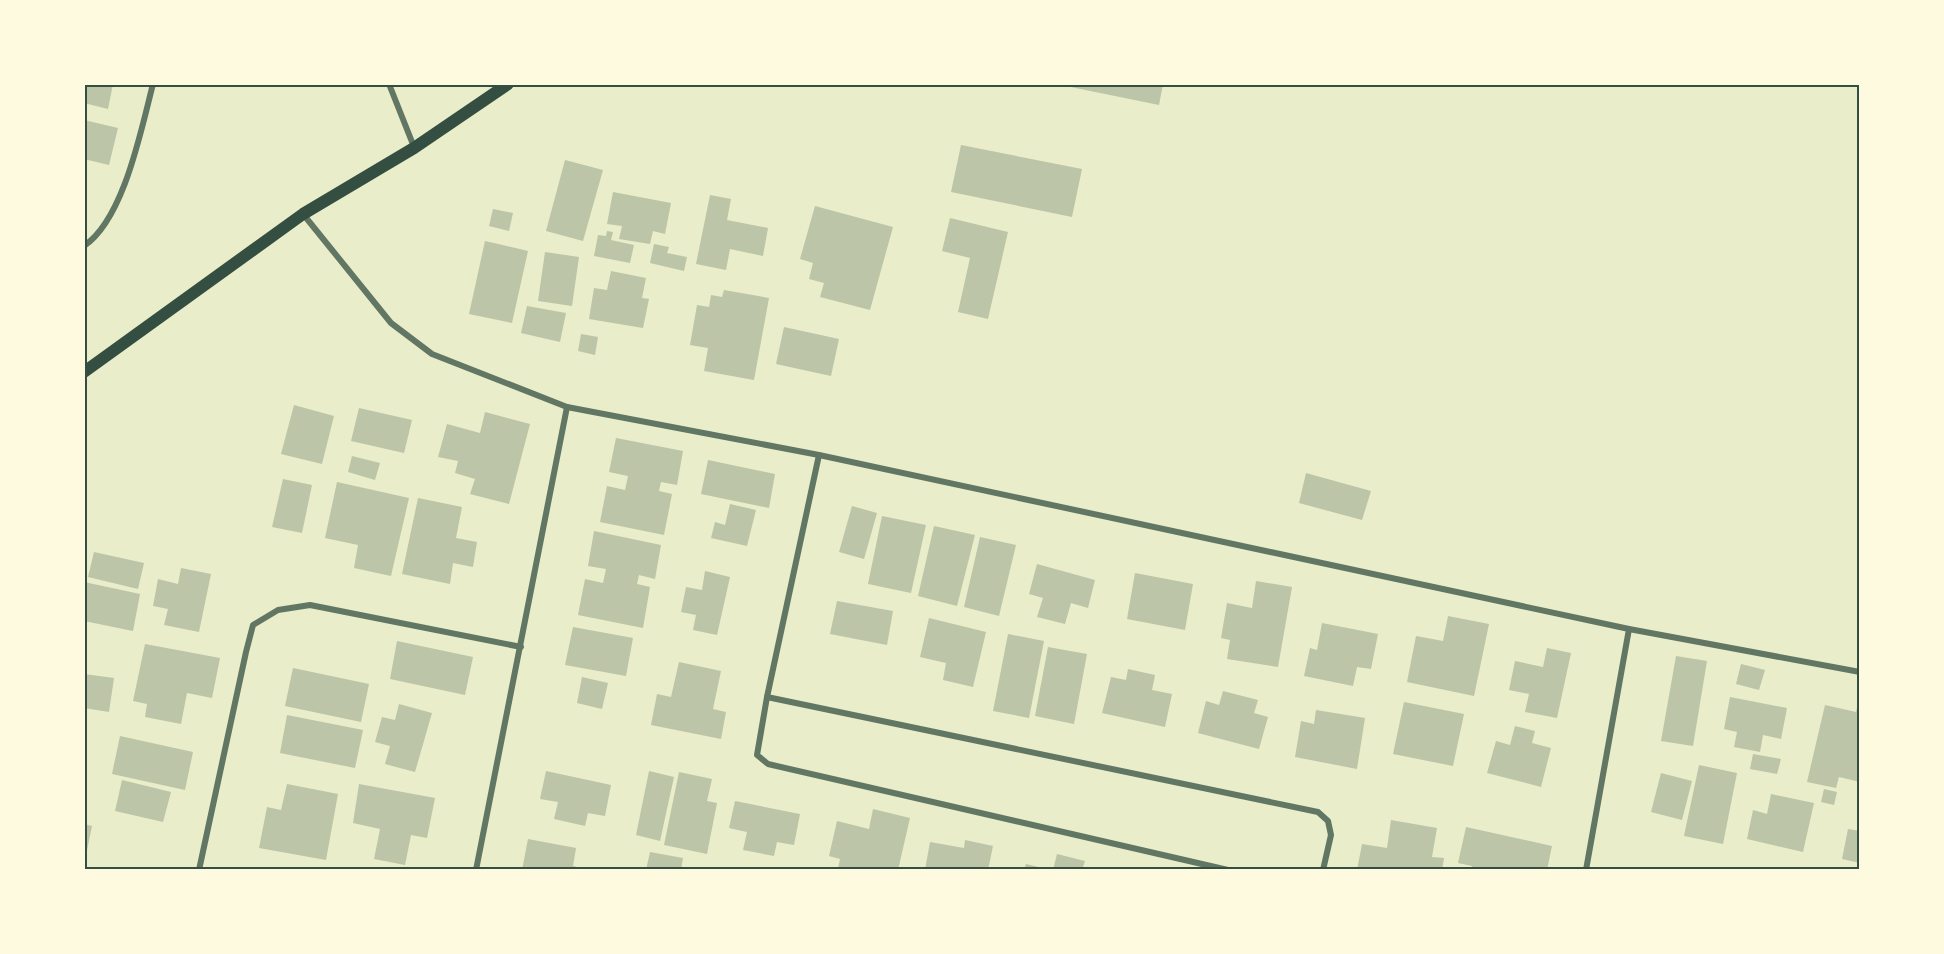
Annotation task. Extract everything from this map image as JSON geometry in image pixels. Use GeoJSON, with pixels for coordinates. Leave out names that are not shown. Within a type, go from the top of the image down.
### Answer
{"type":"FeatureCollection","features":[{"type":"Feature","properties":{"kind":"main road"},"geometry":{"type":"LineString","coordinates":[[84,372],[303,214],[414,148],[508,84]]}},
{"type":"Feature","properties":{"kind":"street"},"geometry":{"type":"LineString","coordinates":[[84,246],[92,241],[114,209],[129,173],[153,84]]}},
{"type":"Feature","properties":{"kind":"street"},"geometry":{"type":"LineString","coordinates":[[389,84],[414,148]]}},
{"type":"Feature","properties":{"kind":"street"},"geometry":{"type":"LineString","coordinates":[[303,214],[391,323],[432,354],[567,407],[819,455],[1629,628],[1860,672]]}},
{"type":"Feature","properties":{"kind":"street"},"geometry":{"type":"LineString","coordinates":[[476,870],[567,407]]}},
{"type":"Feature","properties":{"kind":"street"},"geometry":{"type":"LineString","coordinates":[[819,455],[767,697],[757,756],[768,764],[1228,870]]}},
{"type":"Feature","properties":{"kind":"street"},"geometry":{"type":"LineString","coordinates":[[199,870],[253,625],[278,610],[310,605],[521,647]]}},
{"type":"Feature","properties":{"kind":"street"},"geometry":{"type":"LineString","coordinates":[[1586,870],[1629,628]]}},
{"type":"Feature","properties":{"kind":"street"},"geometry":{"type":"LineString","coordinates":[[767,697],[1318,812],[1328,820],[1331,835],[1323,870]]}},
{"type":"Feature","properties":{"kind":"building"},"geometry":{"type":"Polygon","coordinates":[[[84,84],[113,84],[108,109],[84,103],[84,84]]]}},
{"type":"Feature","properties":{"kind":"building"},"geometry":{"type":"Polygon","coordinates":[[[1056,84],[1163,84],[1159,105],[1056,84]]]}},
{"type":"Feature","properties":{"kind":"building"},"geometry":{"type":"Polygon","coordinates":[[[84,120],[118,128],[109,165],[84,159],[84,120]]]}},
{"type":"Feature","properties":{"kind":"building"},"geometry":{"type":"Polygon","coordinates":[[[961,145],[1082,169],[1072,217],[951,192],[961,145]]]}},
{"type":"Feature","properties":{"kind":"building"},"geometry":{"type":"Polygon","coordinates":[[[565,160],[603,170],[583,241],[546,231],[565,160]]]}},
{"type":"Feature","properties":{"kind":"building"},"geometry":{"type":"Polygon","coordinates":[[[613,192],[671,203],[665,234],[653,231],[650,244],[619,239],[622,226],[607,224],[613,192]]]}},
{"type":"Feature","properties":{"kind":"building"},"geometry":{"type":"Polygon","coordinates":[[[710,195],[731,199],[727,220],[768,228],[763,256],[730,249],[726,270],[696,264],[710,195]]]}},
{"type":"Feature","properties":{"kind":"building"},"geometry":{"type":"Polygon","coordinates":[[[815,206],[893,227],[870,310],[820,297],[824,283],[809,279],[813,263],[800,259],[815,206]]]}},
{"type":"Feature","properties":{"kind":"building"},"geometry":{"type":"Polygon","coordinates":[[[493,209],[513,213],[509,231],[489,226],[493,209]]]}},
{"type":"Feature","properties":{"kind":"building"},"geometry":{"type":"Polygon","coordinates":[[[950,218],[1008,232],[988,319],[958,312],[970,258],[942,251],[950,218]]]}},
{"type":"Feature","properties":{"kind":"building"},"geometry":{"type":"Polygon","coordinates":[[[607,231],[613,232],[611,240],[634,245],[630,263],[594,256],[598,235],[606,236],[607,231]]]}},
{"type":"Feature","properties":{"kind":"building"},"geometry":{"type":"Polygon","coordinates":[[[485,241],[528,251],[512,323],[469,314],[485,241]]]}},
{"type":"Feature","properties":{"kind":"building"},"geometry":{"type":"Polygon","coordinates":[[[654,244],[669,247],[667,253],[687,257],[684,271],[650,263],[654,244]]]}},
{"type":"Feature","properties":{"kind":"building"},"geometry":{"type":"Polygon","coordinates":[[[545,252],[579,257],[572,306],[538,301],[545,252]]]}},
{"type":"Feature","properties":{"kind":"building"},"geometry":{"type":"Polygon","coordinates":[[[611,271],[646,278],[642,298],[649,299],[643,328],[589,319],[594,288],[607,290],[611,271]]]}},
{"type":"Feature","properties":{"kind":"building"},"geometry":{"type":"Polygon","coordinates":[[[724,290],[769,298],[754,380],[704,371],[708,348],[690,345],[697,305],[709,307],[711,295],[722,297],[724,290]]]}},
{"type":"Feature","properties":{"kind":"building"},"geometry":{"type":"Polygon","coordinates":[[[527,306],[566,313],[560,342],[521,333],[527,306]]]}},
{"type":"Feature","properties":{"kind":"building"},"geometry":{"type":"Polygon","coordinates":[[[784,327],[839,339],[831,376],[776,364],[784,327]]]}},
{"type":"Feature","properties":{"kind":"building"},"geometry":{"type":"Polygon","coordinates":[[[581,334],[598,337],[595,355],[578,351],[581,334]]]}},
{"type":"Feature","properties":{"kind":"building"},"geometry":{"type":"Polygon","coordinates":[[[294,405],[334,416],[322,464],[281,454],[294,405]]]}},
{"type":"Feature","properties":{"kind":"building"},"geometry":{"type":"Polygon","coordinates":[[[359,408],[412,420],[404,453],[351,441],[359,408]]]}},
{"type":"Feature","properties":{"kind":"building"},"geometry":{"type":"Polygon","coordinates":[[[485,412],[530,424],[509,504],[470,494],[475,479],[455,473],[458,461],[438,457],[447,424],[480,433],[485,412]]]}},
{"type":"Feature","properties":{"kind":"building"},"geometry":{"type":"Polygon","coordinates":[[[616,438],[683,451],[677,485],[661,482],[659,491],[672,494],[664,535],[600,522],[607,486],[625,490],[628,476],[609,472],[616,438]]]}},
{"type":"Feature","properties":{"kind":"building"},"geometry":{"type":"Polygon","coordinates":[[[352,456],[380,463],[375,480],[348,472],[352,456]]]}},
{"type":"Feature","properties":{"kind":"building"},"geometry":{"type":"Polygon","coordinates":[[[708,460],[775,474],[769,508],[701,494],[708,460]]]}},
{"type":"Feature","properties":{"kind":"building"},"geometry":{"type":"Polygon","coordinates":[[[1306,473],[1371,491],[1362,520],[1299,503],[1306,473]]]}},
{"type":"Feature","properties":{"kind":"building"},"geometry":{"type":"Polygon","coordinates":[[[283,479],[312,485],[302,533],[272,527],[283,479]]]}},
{"type":"Feature","properties":{"kind":"building"},"geometry":{"type":"Polygon","coordinates":[[[337,482],[409,498],[391,576],[354,568],[358,545],[325,538],[337,482]]]}},
{"type":"Feature","properties":{"kind":"building"},"geometry":{"type":"Polygon","coordinates":[[[418,498],[462,507],[456,538],[477,542],[473,567],[453,563],[450,584],[402,574],[418,498]]]}},
{"type":"Feature","properties":{"kind":"building"},"geometry":{"type":"Polygon","coordinates":[[[730,504],[756,510],[747,546],[711,538],[715,522],[725,525],[730,504]]]}},
{"type":"Feature","properties":{"kind":"building"},"geometry":{"type":"Polygon","coordinates":[[[852,506],[877,513],[864,559],[839,552],[852,506]]]}},
{"type":"Feature","properties":{"kind":"building"},"geometry":{"type":"Polygon","coordinates":[[[882,516],[926,525],[911,593],[868,584],[882,516]]]}},
{"type":"Feature","properties":{"kind":"building"},"geometry":{"type":"Polygon","coordinates":[[[934,526],[975,535],[957,606],[918,596],[934,526]]]}},
{"type":"Feature","properties":{"kind":"building"},"geometry":{"type":"Polygon","coordinates":[[[594,531],[661,545],[655,579],[639,575],[637,584],[650,587],[643,628],[578,615],[585,579],[603,583],[606,569],[588,566],[594,531]]]}},
{"type":"Feature","properties":{"kind":"building"},"geometry":{"type":"Polygon","coordinates":[[[980,537],[1016,545],[999,616],[964,607],[980,537]]]}},
{"type":"Feature","properties":{"kind":"building"},"geometry":{"type":"Polygon","coordinates":[[[94,552],[144,563],[138,589],[88,577],[94,552]]]}},
{"type":"Feature","properties":{"kind":"building"},"geometry":{"type":"Polygon","coordinates":[[[1037,564],[1095,580],[1088,608],[1071,603],[1065,624],[1037,617],[1043,598],[1029,594],[1037,564]]]}},
{"type":"Feature","properties":{"kind":"building"},"geometry":{"type":"Polygon","coordinates":[[[181,568],[211,574],[199,632],[164,625],[168,609],[153,606],[158,579],[178,584],[181,568]]]}},
{"type":"Feature","properties":{"kind":"building"},"geometry":{"type":"Polygon","coordinates":[[[705,571],[730,577],[717,635],[693,630],[696,615],[681,612],[686,587],[702,590],[705,571]]]}},
{"type":"Feature","properties":{"kind":"building"},"geometry":{"type":"Polygon","coordinates":[[[1135,573],[1193,584],[1185,630],[1127,619],[1135,573]]]}},
{"type":"Feature","properties":{"kind":"building"},"geometry":{"type":"Polygon","coordinates":[[[1256,581],[1292,587],[1278,667],[1227,659],[1230,640],[1221,638],[1227,603],[1252,608],[1256,581]]]}},
{"type":"Feature","properties":{"kind":"building"},"geometry":{"type":"Polygon","coordinates":[[[84,582],[140,594],[133,631],[84,621],[84,582]]]}},
{"type":"Feature","properties":{"kind":"building"},"geometry":{"type":"Polygon","coordinates":[[[837,601],[893,611],[887,645],[830,634],[837,601]]]}},
{"type":"Feature","properties":{"kind":"building"},"geometry":{"type":"Polygon","coordinates":[[[1448,616],[1489,624],[1474,696],[1407,682],[1416,636],[1443,641],[1448,616]]]}},
{"type":"Feature","properties":{"kind":"building"},"geometry":{"type":"Polygon","coordinates":[[[929,618],[986,632],[973,687],[943,680],[946,663],[920,657],[929,618]]]}},
{"type":"Feature","properties":{"kind":"building"},"geometry":{"type":"Polygon","coordinates":[[[1322,623],[1378,634],[1371,669],[1357,667],[1353,686],[1304,676],[1310,648],[1317,650],[1322,623]]]}},
{"type":"Feature","properties":{"kind":"building"},"geometry":{"type":"Polygon","coordinates":[[[573,627],[633,638],[626,676],[565,665],[573,627]]]}},
{"type":"Feature","properties":{"kind":"building"},"geometry":{"type":"Polygon","coordinates":[[[1008,634],[1044,641],[1029,718],[993,711],[1008,634]]]}},
{"type":"Feature","properties":{"kind":"building"},"geometry":{"type":"Polygon","coordinates":[[[397,641],[473,657],[465,695],[390,679],[397,641]]]}},
{"type":"Feature","properties":{"kind":"building"},"geometry":{"type":"Polygon","coordinates":[[[145,644],[220,658],[212,698],[187,693],[181,724],[145,717],[147,704],[133,701],[145,644]]]}},
{"type":"Feature","properties":{"kind":"building"},"geometry":{"type":"Polygon","coordinates":[[[1048,647],[1087,654],[1074,724],[1035,716],[1048,647]]]}},
{"type":"Feature","properties":{"kind":"building"},"geometry":{"type":"Polygon","coordinates":[[[1547,648],[1571,653],[1557,718],[1525,712],[1529,694],[1509,690],[1515,661],[1543,667],[1547,648]]]}},
{"type":"Feature","properties":{"kind":"building"},"geometry":{"type":"Polygon","coordinates":[[[1676,656],[1707,661],[1693,746],[1661,741],[1676,656]]]}},
{"type":"Feature","properties":{"kind":"building"},"geometry":{"type":"Polygon","coordinates":[[[679,662],[721,671],[713,709],[726,712],[721,739],[651,725],[657,694],[671,697],[679,662]]]}},
{"type":"Feature","properties":{"kind":"building"},"geometry":{"type":"Polygon","coordinates":[[[1741,664],[1765,670],[1759,690],[1736,684],[1741,664]]]}},
{"type":"Feature","properties":{"kind":"building"},"geometry":{"type":"Polygon","coordinates":[[[293,668],[369,684],[361,722],[285,706],[293,668]]]}},
{"type":"Feature","properties":{"kind":"building"},"geometry":{"type":"Polygon","coordinates":[[[1128,669],[1155,675],[1152,690],[1172,694],[1165,727],[1102,713],[1111,677],[1126,680],[1128,669]]]}},
{"type":"Feature","properties":{"kind":"building"},"geometry":{"type":"Polygon","coordinates":[[[84,674],[114,678],[109,712],[84,708],[84,674]]]}},
{"type":"Feature","properties":{"kind":"building"},"geometry":{"type":"Polygon","coordinates":[[[582,677],[608,683],[602,709],[577,703],[582,677]]]}},
{"type":"Feature","properties":{"kind":"building"},"geometry":{"type":"Polygon","coordinates":[[[1223,691],[1258,700],[1254,713],[1268,717],[1259,749],[1198,733],[1206,701],[1219,705],[1223,691]]]}},
{"type":"Feature","properties":{"kind":"building"},"geometry":{"type":"Polygon","coordinates":[[[1730,697],[1787,708],[1781,739],[1763,735],[1760,752],[1734,747],[1737,732],[1724,729],[1730,697]]]}},
{"type":"Feature","properties":{"kind":"building"},"geometry":{"type":"Polygon","coordinates":[[[1404,702],[1464,714],[1453,766],[1393,754],[1404,702]]]}},
{"type":"Feature","properties":{"kind":"building"},"geometry":{"type":"Polygon","coordinates":[[[399,704],[432,713],[415,772],[385,764],[390,746],[375,742],[382,717],[395,720],[399,704]]]}},
{"type":"Feature","properties":{"kind":"building"},"geometry":{"type":"Polygon","coordinates":[[[1860,704],[1860,782],[1839,777],[1836,788],[1807,782],[1825,705],[1856,712],[1860,704]]]}},
{"type":"Feature","properties":{"kind":"building"},"geometry":{"type":"Polygon","coordinates":[[[1316,710],[1365,718],[1357,769],[1295,757],[1301,721],[1314,724],[1316,710]]]}},
{"type":"Feature","properties":{"kind":"building"},"geometry":{"type":"Polygon","coordinates":[[[287,715],[363,730],[355,768],[280,753],[287,715]]]}},
{"type":"Feature","properties":{"kind":"building"},"geometry":{"type":"Polygon","coordinates":[[[1515,726],[1535,731],[1532,743],[1551,748],[1541,787],[1487,773],[1496,741],[1510,745],[1515,726]]]}},
{"type":"Feature","properties":{"kind":"building"},"geometry":{"type":"Polygon","coordinates":[[[120,736],[193,752],[185,790],[112,774],[120,736]]]}},
{"type":"Feature","properties":{"kind":"building"},"geometry":{"type":"Polygon","coordinates":[[[1753,754],[1781,759],[1777,774],[1750,769],[1753,754]]]}},
{"type":"Feature","properties":{"kind":"building"},"geometry":{"type":"Polygon","coordinates":[[[1699,765],[1737,773],[1723,844],[1684,836],[1699,765]]]}},
{"type":"Feature","properties":{"kind":"building"},"geometry":{"type":"Polygon","coordinates":[[[546,771],[611,785],[605,816],[588,813],[585,826],[554,819],[558,802],[540,799],[546,771]]]}},
{"type":"Feature","properties":{"kind":"building"},"geometry":{"type":"Polygon","coordinates":[[[649,771],[674,777],[660,841],[636,835],[649,771]]]}},
{"type":"Feature","properties":{"kind":"building"},"geometry":{"type":"Polygon","coordinates":[[[679,772],[712,779],[707,801],[717,803],[707,854],[664,845],[679,772]]]}},
{"type":"Feature","properties":{"kind":"building"},"geometry":{"type":"Polygon","coordinates":[[[1661,773],[1692,781],[1682,820],[1651,812],[1661,773]]]}},
{"type":"Feature","properties":{"kind":"building"},"geometry":{"type":"Polygon","coordinates":[[[122,780],[171,792],[163,822],[115,811],[122,780]]]}},
{"type":"Feature","properties":{"kind":"building"},"geometry":{"type":"Polygon","coordinates":[[[287,784],[338,794],[326,860],[259,848],[267,807],[281,810],[287,784]]]}},
{"type":"Feature","properties":{"kind":"building"},"geometry":{"type":"Polygon","coordinates":[[[359,784],[435,798],[427,838],[411,835],[405,865],[374,859],[380,829],[353,823],[359,784]]]}},
{"type":"Feature","properties":{"kind":"building"},"geometry":{"type":"Polygon","coordinates":[[[1824,789],[1837,792],[1834,805],[1821,802],[1824,789]]]}},
{"type":"Feature","properties":{"kind":"building"},"geometry":{"type":"Polygon","coordinates":[[[1771,794],[1814,803],[1803,852],[1747,839],[1753,810],[1767,814],[1771,794]]]}},
{"type":"Feature","properties":{"kind":"building"},"geometry":{"type":"Polygon","coordinates":[[[735,801],[800,814],[794,845],[777,842],[774,856],[743,850],[747,832],[729,828],[735,801]]]}},
{"type":"Feature","properties":{"kind":"building"},"geometry":{"type":"Polygon","coordinates":[[[873,809],[910,818],[898,870],[838,869],[840,859],[829,856],[837,821],[869,829],[873,809]]]}},
{"type":"Feature","properties":{"kind":"building"},"geometry":{"type":"Polygon","coordinates":[[[1391,820],[1437,828],[1432,857],[1444,858],[1442,870],[1357,870],[1362,844],[1387,848],[1391,820]]]}},
{"type":"Feature","properties":{"kind":"building"},"geometry":{"type":"Polygon","coordinates":[[[84,824],[92,826],[85,860],[84,860],[84,824]]]}},
{"type":"Feature","properties":{"kind":"building"},"geometry":{"type":"Polygon","coordinates":[[[1466,827],[1552,846],[1547,870],[1471,870],[1472,866],[1458,863],[1466,827]]]}},
{"type":"Feature","properties":{"kind":"building"},"geometry":{"type":"Polygon","coordinates":[[[1848,829],[1860,831],[1860,863],[1842,859],[1848,829]]]}},
{"type":"Feature","properties":{"kind":"building"},"geometry":{"type":"Polygon","coordinates":[[[528,839],[576,848],[573,866],[590,870],[522,870],[528,839]]]}},
{"type":"Feature","properties":{"kind":"building"},"geometry":{"type":"Polygon","coordinates":[[[965,840],[993,846],[988,870],[925,870],[930,842],[964,848],[965,840]]]}},
{"type":"Feature","properties":{"kind":"building"},"geometry":{"type":"Polygon","coordinates":[[[650,852],[683,858],[681,870],[646,870],[650,852]]]}},
{"type":"Feature","properties":{"kind":"building"},"geometry":{"type":"Polygon","coordinates":[[[1057,854],[1085,861],[1082,870],[1053,870],[1057,854]]]}},
{"type":"Feature","properties":{"kind":"building"},"geometry":{"type":"Polygon","coordinates":[[[1026,864],[1047,869],[1047,870],[1024,870],[1026,864]]]}}]}
